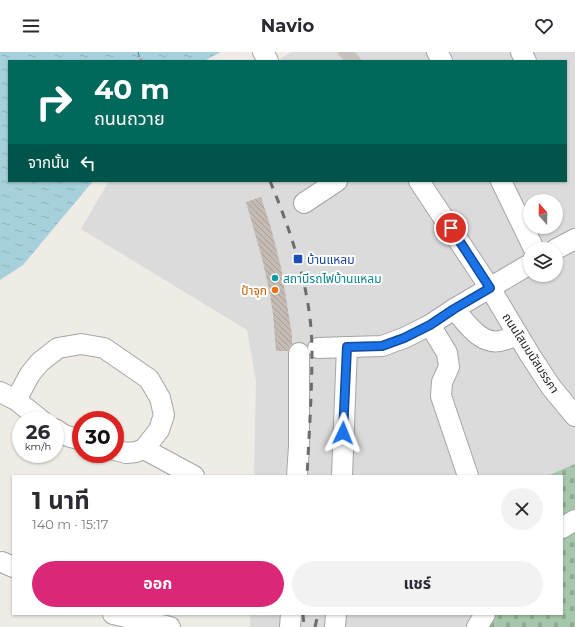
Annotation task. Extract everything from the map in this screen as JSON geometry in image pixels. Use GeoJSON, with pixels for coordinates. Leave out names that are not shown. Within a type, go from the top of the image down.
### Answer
{"type":"FeatureCollection","features":[{"type":"Feature","properties":{"kind":"street"},"geometry":{"type":"LineString","coordinates":[[304,203],[335,182]]}},
{"type":"Feature","properties":{"kind":"street","name":"ถนนโสมมนัสมรรคา"},"geometry":{"type":"LineString","coordinates":[[420,182],[490,288],[551,387],[575,416]]}},
{"type":"Feature","properties":{"kind":"street"},"geometry":{"type":"LineString","coordinates":[[501,182],[531,242]]}},
{"type":"Feature","properties":{"kind":"street"},"geometry":{"type":"LineString","coordinates":[[563,245],[575,239]]}},
{"type":"Feature","properties":{"kind":"street"},"geometry":{"type":"LineString","coordinates":[[298,475],[299,446],[308,350],[382,346],[404,338],[430,325],[523,268]]}},
{"type":"Feature","properties":{"kind":"street"},"geometry":{"type":"LineString","coordinates":[[454,309],[479,335],[489,341],[500,341],[518,335]]}},
{"type":"Feature","properties":{"kind":"street"},"geometry":{"type":"LineString","coordinates":[[430,325],[447,353],[449,367],[442,382],[441,396],[468,475]]}},
{"type":"Feature","properties":{"kind":"street"},"geometry":{"type":"LineString","coordinates":[[29,411],[8,396],[40,362],[58,348],[81,344],[104,348],[149,379],[160,398],[164,415],[159,430],[144,449],[136,452],[124,452]]}},
{"type":"Feature","properties":{"kind":"street"},"geometry":{"type":"LineString","coordinates":[[342,475],[347,347]]}},
{"type":"Feature","properties":{"kind":"street"},"geometry":{"type":"LineString","coordinates":[[144,449],[192,475]]}},
{"type":"Feature","properties":{"kind":"street"},"geometry":{"type":"LineString","coordinates":[[563,527],[575,520]]}},
{"type":"Feature","properties":{"kind":"street"},"geometry":{"type":"LineString","coordinates":[[290,627],[291,615]]}},
{"type":"Feature","properties":{"kind":"street"},"geometry":{"type":"LineString","coordinates":[[335,627],[336,615]]}},
{"type":"Feature","properties":{"kind":"street"},"geometry":{"type":"LineString","coordinates":[[477,627],[484,615]]}},
{"type":"Feature","properties":{"kind":"street"},"geometry":{"type":"LineString","coordinates":[[123,620],[170,627]]}},
{"type":"Feature","properties":{"kind":"shaded area"},"geometry":{"type":"Polygon","coordinates":[[[291,52],[575,52],[575,627],[250,627],[250,615],[563,615],[563,475],[254,475],[256,381],[247,330],[81,229],[108,182],[567,182],[567,60],[279,60],[291,52]]]}},
{"type":"Feature","properties":{"kind":"green space"},"geometry":{"type":"Polygon","coordinates":[[[575,464],[575,627],[483,627],[488,615],[563,615],[563,475],[549,475],[575,464]]]}},
{"type":"Feature","properties":{"kind":"water"},"geometry":{"type":"Polygon","coordinates":[[[0,52],[221,52],[206,60],[8,60],[8,182],[92,182],[23,265],[0,280],[0,52]]]}},
{"type":"Feature","properties":{"kind":"building","name":"สถานีรถไฟบ้านแหลม"},"geometry":{"type":"Polygon","coordinates":[[[261,197],[281,267],[292,335],[292,344],[288,351],[276,351],[269,289],[246,202],[261,197]]]}},
{"type":"Feature","properties":{"kind":"ferry route"},"geometry":{"type":"LineString","coordinates":[[138,52],[140,59]]}},
{"type":"Feature","properties":{"kind":"tunnel"},"geometry":{"type":"LineString","coordinates":[[345,60],[355,52]]}},
{"type":"Feature","properties":{"kind":"railway"},"geometry":{"type":"LineString","coordinates":[[270,182],[293,243],[305,286],[309,307],[312,367],[307,475]]}},
{"type":"Feature","properties":{"kind":"railway"},"geometry":{"type":"LineString","coordinates":[[303,615],[304,627]]}},
{"type":"Feature","properties":{"kind":"railway"},"geometry":{"type":"LineString","coordinates":[[315,627],[318,615]]}},
{"type":"Feature","properties":{"kind":"place","name":"บ้านแหลม"},"geometry":{"type":"Point","coordinates":[298,259]}},
{"type":"Feature","properties":{"kind":"place","name":"สถานีรถไฟบ้านแหลม"},"geometry":{"type":"Point","coordinates":[275,278]}},
{"type":"Feature","properties":{"kind":"place","name":"ป้าจุก"},"geometry":{"type":"Point","coordinates":[275,290]}},
{"type":"Feature","properties":{"kind":"route"},"geometry":{"type":"LineString","coordinates":[[343,433],[347,347],[382,346],[404,338],[430,325],[490,288],[451,228]]}}]}
